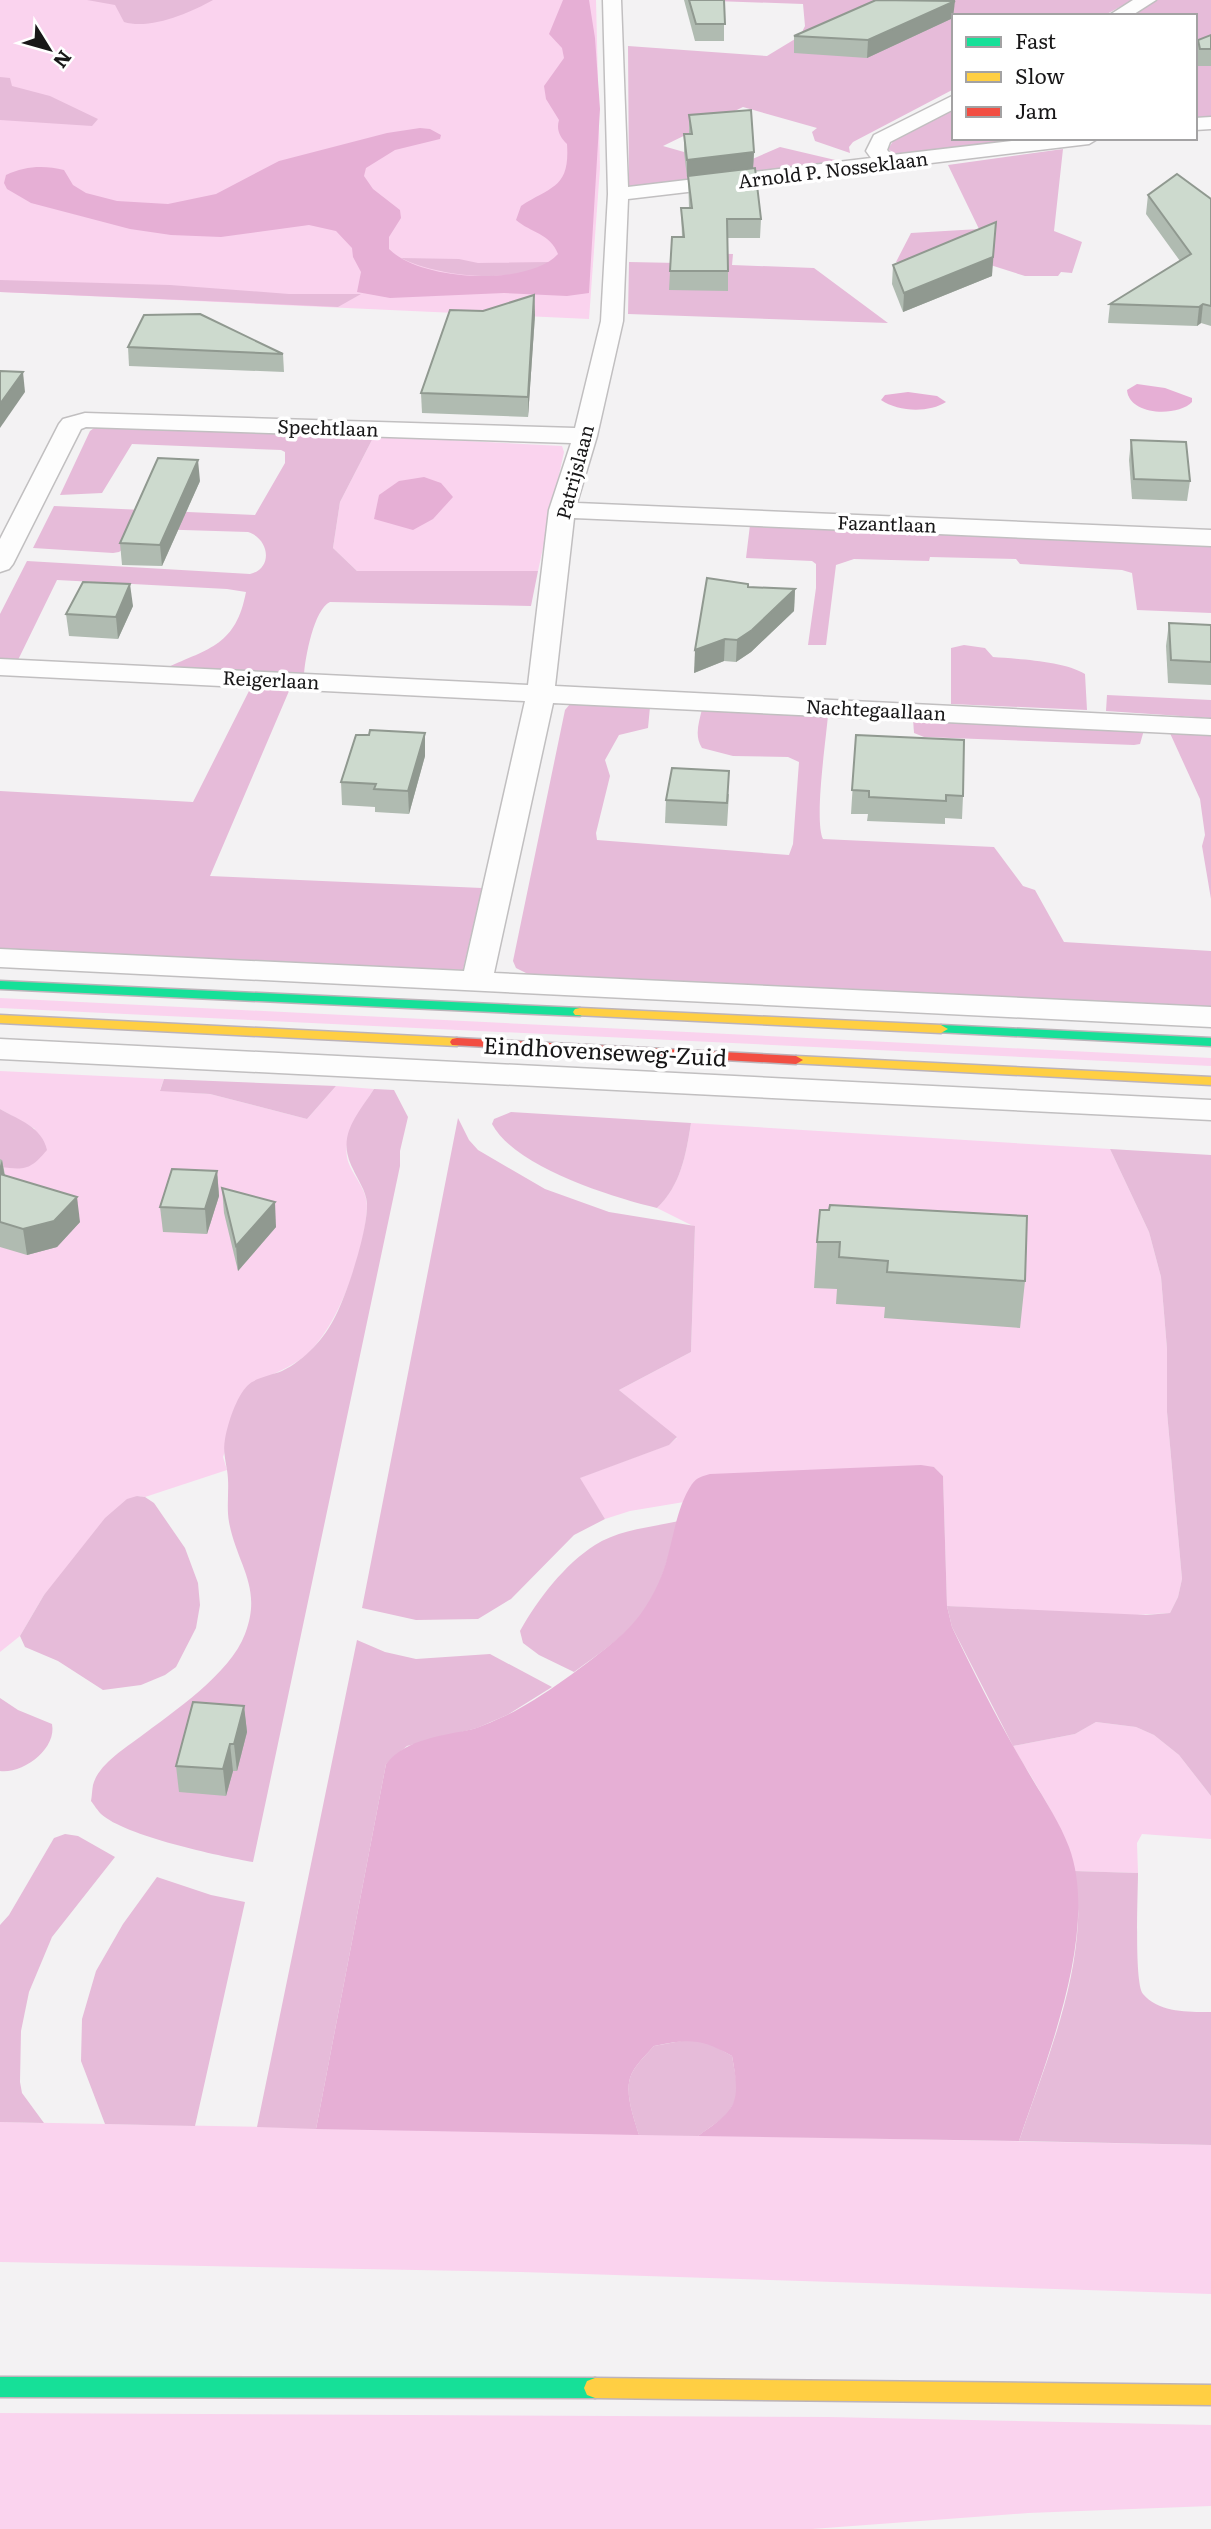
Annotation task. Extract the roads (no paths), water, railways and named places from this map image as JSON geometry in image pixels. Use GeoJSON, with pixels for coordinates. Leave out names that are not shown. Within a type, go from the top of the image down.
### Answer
{"type":"FeatureCollection","features":[{"type":"Feature","properties":{"kind":"main road","name":"Eindhovenseweg-Zuid"},"geometry":{"type":"LineString","coordinates":[[0,985],[1211,1042]]}},
{"type":"Feature","properties":{"kind":"main road","name":"Eindhovenseweg-Zuid"},"geometry":{"type":"LineString","coordinates":[[0,1019],[1211,1081]]}},
{"type":"Feature","properties":{"kind":"main road"},"geometry":{"type":"LineString","coordinates":[[0,2387],[808,2389],[1211,2395]]}},
{"type":"Feature","properties":{"kind":"street","name":"Patrijslaan"},"geometry":{"type":"LineString","coordinates":[[477,981],[541,693],[562,510],[584,436],[612,321],[618,194],[612,0]]}},
{"type":"Feature","properties":{"kind":"street"},"geometry":{"type":"LineString","coordinates":[[1121,14],[1147,0]]}},
{"type":"Feature","properties":{"kind":"street"},"geometry":{"type":"LineString","coordinates":[[890,164],[876,151],[881,139],[952,102]]}},
{"type":"Feature","properties":{"kind":"street","name":"Arnold P. Nosseklaan"},"geometry":{"type":"LineString","coordinates":[[618,194],[890,164],[1074,140]]}},
{"type":"Feature","properties":{"kind":"street","name":"Spechtlaan"},"geometry":{"type":"LineString","coordinates":[[0,564],[71,424],[85,420],[584,436]]}},
{"type":"Feature","properties":{"kind":"street","name":"Fazantlaan"},"geometry":{"type":"LineString","coordinates":[[562,510],[1211,538]]}},
{"type":"Feature","properties":{"kind":"street","name":"Reigerlaan"},"geometry":{"type":"LineString","coordinates":[[0,667],[541,693]]}},
{"type":"Feature","properties":{"kind":"street","name":"Nachtegaallaan"},"geometry":{"type":"LineString","coordinates":[[541,693],[1211,727]]}},
{"type":"Feature","properties":{"kind":"street"},"geometry":{"type":"LineString","coordinates":[[0,958],[1211,1017]]}},
{"type":"Feature","properties":{"kind":"street","name":"Eindhovenseweg-Zuid"},"geometry":{"type":"LineString","coordinates":[[0,1049],[1211,1110]]}}]}
